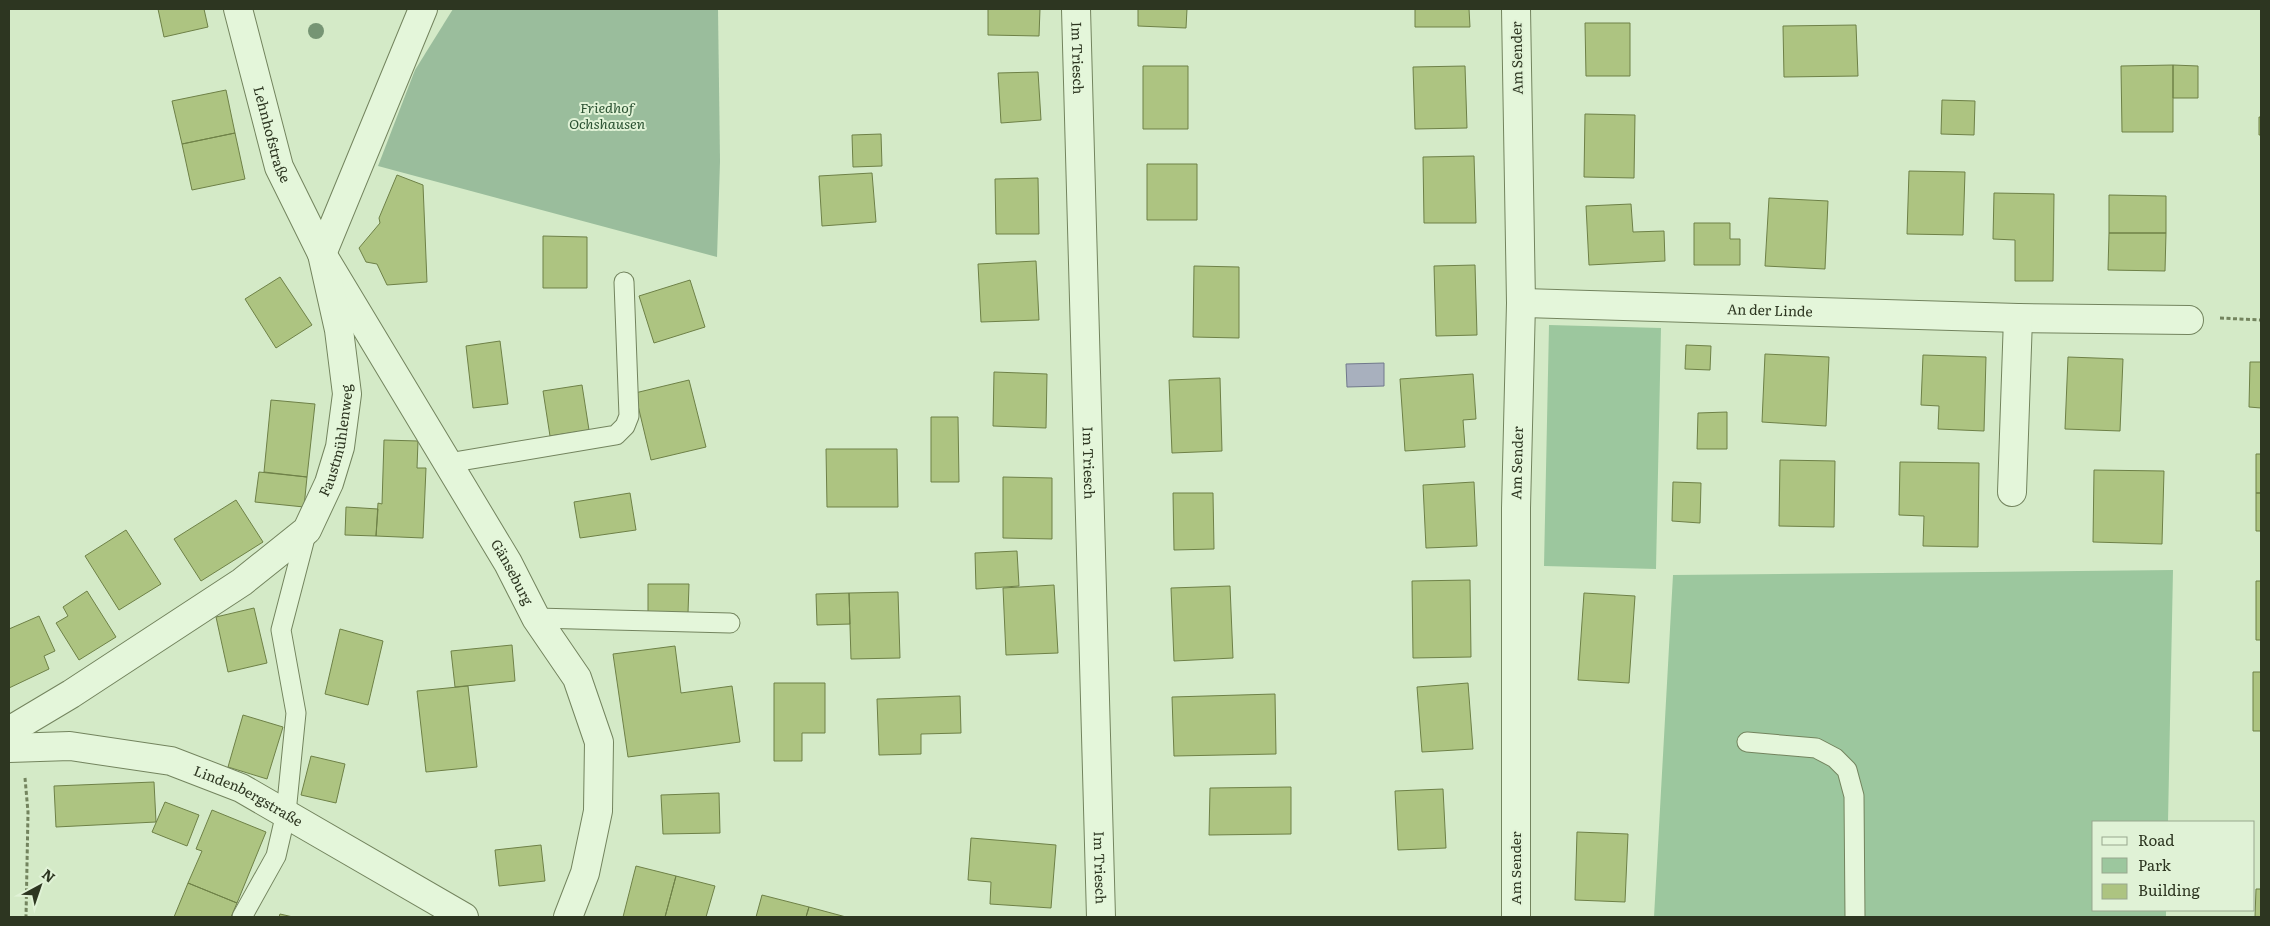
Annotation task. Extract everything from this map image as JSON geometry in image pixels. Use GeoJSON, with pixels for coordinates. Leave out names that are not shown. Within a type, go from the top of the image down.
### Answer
{"type":"FeatureCollection","features":[{"type":"Feature","properties":{"kind":"street","name":"Lehnhofstraße"},"geometry":{"type":"LineString","coordinates":[[238,9],[279,167],[322,254]]}},
{"type":"Feature","properties":{"kind":"street"},"geometry":{"type":"LineString","coordinates":[[322,254],[423,9]]}},
{"type":"Feature","properties":{"kind":"street","name":"Im Triesch"},"geometry":{"type":"LineString","coordinates":[[1076,9],[1100,917]]}},
{"type":"Feature","properties":{"kind":"street","name":"Am Sender"},"geometry":{"type":"LineString","coordinates":[[1516,9],[1521,303],[1516,508],[1516,917]]}},
{"type":"Feature","properties":{"kind":"street","name":"Gänseburg"},"geometry":{"type":"LineString","coordinates":[[322,254],[508,564],[536,618],[577,678],[598,742],[598,811],[584,873],[568,917]]}},
{"type":"Feature","properties":{"kind":"street","name":"Faustmühlenweg"},"geometry":{"type":"LineString","coordinates":[[13,742],[71,694],[242,582],[307,530],[329,483],[340,447],[347,394],[340,330],[322,254]]}},
{"type":"Feature","properties":{"kind":"street","name":"An der Linde"},"geometry":{"type":"LineString","coordinates":[[1521,303],[2018,318],[2189,320]]}},
{"type":"Feature","properties":{"kind":"street"},"geometry":{"type":"LineString","coordinates":[[2012,492],[2018,318]]}},
{"type":"Feature","properties":{"kind":"street","name":"Lindenbergstraße"},"geometry":{"type":"LineString","coordinates":[[13,742],[70,746],[171,761],[241,788],[464,917]]}},
{"type":"Feature","properties":{"kind":"lane"},"geometry":{"type":"LineString","coordinates":[[448,464],[616,435],[625,426],[629,416],[624,282]]}},
{"type":"Feature","properties":{"kind":"lane"},"geometry":{"type":"LineString","coordinates":[[242,917],[276,856],[286,813],[296,712],[281,630],[307,530]]}},
{"type":"Feature","properties":{"kind":"lane"},"geometry":{"type":"LineString","coordinates":[[536,618],[730,623]]}},
{"type":"Feature","properties":{"kind":"lane"},"geometry":{"type":"LineString","coordinates":[[1747,742],[1816,748],[1835,758],[1847,770],[1854,796],[1855,917]]}},
{"type":"Feature","properties":{"kind":"path"},"geometry":{"type":"LineString","coordinates":[[2189,320],[2197,318],[2261,320]]}},
{"type":"Feature","properties":{"kind":"path"},"geometry":{"type":"LineString","coordinates":[[13,742],[28,812],[26,917]]}},
{"type":"Feature","properties":{"kind":"green space","name":"Friedhof Ochshausen"},"geometry":{"type":"Polygon","coordinates":[[[453,9],[718,9],[720,161],[717,257],[378,166],[415,70],[453,9]]]}},
{"type":"Feature","properties":{"kind":"green space"},"geometry":{"type":"Polygon","coordinates":[[[1549,325],[1661,328],[1656,569],[1544,566],[1549,325]]]}},
{"type":"Feature","properties":{"kind":"green space"},"geometry":{"type":"Polygon","coordinates":[[[2173,570],[2168,821],[2092,821],[2092,911],[2166,911],[2166,917],[1654,917],[1673,575],[2173,570]]]}},
{"type":"Feature","properties":{"kind":"water"},"geometry":{"type":"Polygon","coordinates":[[[1384,363],[1384,386],[1347,387],[1346,364],[1384,363]]]}},
{"type":"Feature","properties":{"kind":"building"},"geometry":{"type":"Polygon","coordinates":[[[158,9],[204,9],[208,27],[164,37],[158,9]]]}},
{"type":"Feature","properties":{"kind":"building"},"geometry":{"type":"Polygon","coordinates":[[[988,9],[1040,9],[1039,36],[988,35],[988,9]]]}},
{"type":"Feature","properties":{"kind":"building"},"geometry":{"type":"Polygon","coordinates":[[[1138,9],[1187,9],[1186,28],[1138,26],[1138,9]]]}},
{"type":"Feature","properties":{"kind":"building"},"geometry":{"type":"Polygon","coordinates":[[[1415,9],[1469,9],[1470,27],[1415,27],[1415,9]]]}},
{"type":"Feature","properties":{"kind":"building"},"geometry":{"type":"Polygon","coordinates":[[[1585,23],[1630,23],[1630,76],[1586,76],[1585,23]]]}},
{"type":"Feature","properties":{"kind":"building"},"geometry":{"type":"Polygon","coordinates":[[[1856,25],[1858,76],[1784,77],[1783,26],[1856,25]]]}},
{"type":"Feature","properties":{"kind":"building"},"geometry":{"type":"Polygon","coordinates":[[[2173,65],[2173,132],[2122,132],[2121,66],[2173,65]]]}},
{"type":"Feature","properties":{"kind":"building"},"geometry":{"type":"Polygon","coordinates":[[[2173,65],[2198,66],[2198,98],[2173,98],[2173,65]]]}},
{"type":"Feature","properties":{"kind":"building"},"geometry":{"type":"Polygon","coordinates":[[[1143,66],[1188,66],[1188,129],[1143,129],[1143,66]]]}},
{"type":"Feature","properties":{"kind":"building"},"geometry":{"type":"Polygon","coordinates":[[[1465,66],[1467,128],[1415,129],[1413,67],[1465,66]]]}},
{"type":"Feature","properties":{"kind":"building"},"geometry":{"type":"Polygon","coordinates":[[[1038,72],[1041,120],[1001,123],[998,73],[1038,72]]]}},
{"type":"Feature","properties":{"kind":"building"},"geometry":{"type":"Polygon","coordinates":[[[226,90],[235,133],[182,144],[172,101],[226,90]]]}},
{"type":"Feature","properties":{"kind":"building"},"geometry":{"type":"Polygon","coordinates":[[[1942,100],[1975,101],[1974,135],[1941,134],[1942,100]]]}},
{"type":"Feature","properties":{"kind":"building"},"geometry":{"type":"Polygon","coordinates":[[[1585,114],[1635,115],[1634,178],[1584,177],[1585,114]]]}},
{"type":"Feature","properties":{"kind":"building"},"geometry":{"type":"Polygon","coordinates":[[[2259,117],[2261,117],[2261,135],[2259,135],[2259,117]]]}},
{"type":"Feature","properties":{"kind":"building"},"geometry":{"type":"Polygon","coordinates":[[[235,133],[245,179],[192,190],[182,144],[235,133]]]}},
{"type":"Feature","properties":{"kind":"building"},"geometry":{"type":"Polygon","coordinates":[[[881,134],[882,166],[853,167],[852,135],[881,134]]]}},
{"type":"Feature","properties":{"kind":"building"},"geometry":{"type":"Polygon","coordinates":[[[1474,156],[1476,223],[1424,223],[1423,157],[1474,156]]]}},
{"type":"Feature","properties":{"kind":"building"},"geometry":{"type":"Polygon","coordinates":[[[1147,164],[1197,164],[1197,220],[1147,220],[1147,164]]]}},
{"type":"Feature","properties":{"kind":"building"},"geometry":{"type":"Polygon","coordinates":[[[1909,171],[1965,172],[1963,235],[1907,234],[1909,171]]]}},
{"type":"Feature","properties":{"kind":"building"},"geometry":{"type":"Polygon","coordinates":[[[872,173],[876,222],[822,226],[819,176],[872,173]]]}},
{"type":"Feature","properties":{"kind":"building"},"geometry":{"type":"Polygon","coordinates":[[[397,175],[423,185],[427,282],[387,285],[377,264],[366,262],[359,248],[380,223],[379,218],[397,175]]]}},
{"type":"Feature","properties":{"kind":"building"},"geometry":{"type":"Polygon","coordinates":[[[1038,178],[1039,234],[996,234],[995,179],[1038,178]]]}},
{"type":"Feature","properties":{"kind":"building"},"geometry":{"type":"Polygon","coordinates":[[[1994,193],[2054,194],[2053,281],[2015,281],[2015,240],[1993,239],[1994,193]]]}},
{"type":"Feature","properties":{"kind":"building"},"geometry":{"type":"Polygon","coordinates":[[[2109,195],[2166,196],[2166,233],[2109,233],[2109,195]]]}},
{"type":"Feature","properties":{"kind":"building"},"geometry":{"type":"Polygon","coordinates":[[[1769,198],[1828,201],[1825,269],[1765,266],[1769,198]]]}},
{"type":"Feature","properties":{"kind":"building"},"geometry":{"type":"Polygon","coordinates":[[[1631,204],[1633,232],[1664,231],[1665,261],[1589,265],[1586,206],[1631,204]]]}},
{"type":"Feature","properties":{"kind":"building"},"geometry":{"type":"Polygon","coordinates":[[[1694,223],[1730,223],[1730,239],[1740,239],[1740,265],[1694,265],[1694,223]]]}},
{"type":"Feature","properties":{"kind":"building"},"geometry":{"type":"Polygon","coordinates":[[[2109,233],[2166,233],[2165,271],[2108,270],[2109,233]]]}},
{"type":"Feature","properties":{"kind":"building"},"geometry":{"type":"Polygon","coordinates":[[[543,236],[587,237],[587,288],[543,288],[543,236]]]}},
{"type":"Feature","properties":{"kind":"building"},"geometry":{"type":"Polygon","coordinates":[[[1036,261],[1039,320],[981,322],[978,264],[1036,261]]]}},
{"type":"Feature","properties":{"kind":"building"},"geometry":{"type":"Polygon","coordinates":[[[1475,265],[1477,335],[1436,336],[1434,266],[1475,265]]]}},
{"type":"Feature","properties":{"kind":"building"},"geometry":{"type":"Polygon","coordinates":[[[1194,266],[1239,267],[1239,338],[1193,337],[1194,266]]]}},
{"type":"Feature","properties":{"kind":"building"},"geometry":{"type":"Polygon","coordinates":[[[280,277],[312,325],[276,348],[245,299],[280,277]]]}},
{"type":"Feature","properties":{"kind":"building"},"geometry":{"type":"Polygon","coordinates":[[[690,280],[705,327],[654,343],[639,296],[690,280]]]}},
{"type":"Feature","properties":{"kind":"building"},"geometry":{"type":"Polygon","coordinates":[[[500,341],[508,404],[473,408],[466,346],[500,341]]]}},
{"type":"Feature","properties":{"kind":"building"},"geometry":{"type":"Polygon","coordinates":[[[1686,345],[1711,346],[1710,370],[1685,369],[1686,345]]]}},
{"type":"Feature","properties":{"kind":"building"},"geometry":{"type":"Polygon","coordinates":[[[1765,354],[1829,357],[1826,426],[1762,422],[1765,354]]]}},
{"type":"Feature","properties":{"kind":"building"},"geometry":{"type":"Polygon","coordinates":[[[1923,355],[1986,357],[1984,431],[1938,429],[1939,406],[1921,405],[1923,355]]]}},
{"type":"Feature","properties":{"kind":"building"},"geometry":{"type":"Polygon","coordinates":[[[2068,357],[2123,359],[2120,431],[2065,429],[2068,357]]]}},
{"type":"Feature","properties":{"kind":"building"},"geometry":{"type":"Polygon","coordinates":[[[2250,362],[2261,362],[2261,408],[2249,407],[2250,362]]]}},
{"type":"Feature","properties":{"kind":"building"},"geometry":{"type":"Polygon","coordinates":[[[994,372],[1047,374],[1046,428],[993,426],[994,372]]]}},
{"type":"Feature","properties":{"kind":"building"},"geometry":{"type":"Polygon","coordinates":[[[1473,374],[1476,419],[1463,420],[1465,447],[1405,451],[1400,379],[1473,374]]]}},
{"type":"Feature","properties":{"kind":"building"},"geometry":{"type":"Polygon","coordinates":[[[1220,378],[1222,451],[1172,453],[1169,380],[1220,378]]]}},
{"type":"Feature","properties":{"kind":"building"},"geometry":{"type":"Polygon","coordinates":[[[689,380],[706,447],[651,460],[635,393],[689,380]]]}},
{"type":"Feature","properties":{"kind":"building"},"geometry":{"type":"Polygon","coordinates":[[[582,385],[589,430],[550,436],[543,391],[582,385]]]}},
{"type":"Feature","properties":{"kind":"building"},"geometry":{"type":"Polygon","coordinates":[[[271,400],[315,404],[307,477],[264,472],[271,400]]]}},
{"type":"Feature","properties":{"kind":"building"},"geometry":{"type":"Polygon","coordinates":[[[1727,412],[1727,449],[1697,449],[1698,413],[1727,412]]]}},
{"type":"Feature","properties":{"kind":"building"},"geometry":{"type":"Polygon","coordinates":[[[931,417],[958,417],[959,482],[931,482],[931,417]]]}},
{"type":"Feature","properties":{"kind":"building"},"geometry":{"type":"Polygon","coordinates":[[[384,440],[418,441],[417,468],[426,468],[423,538],[376,536],[378,503],[382,504],[384,440]]]}},
{"type":"Feature","properties":{"kind":"building"},"geometry":{"type":"Polygon","coordinates":[[[826,449],[897,449],[898,507],[827,507],[826,449]]]}},
{"type":"Feature","properties":{"kind":"building"},"geometry":{"type":"Polygon","coordinates":[[[2256,454],[2261,454],[2261,493],[2256,493],[2256,454]]]}},
{"type":"Feature","properties":{"kind":"building"},"geometry":{"type":"Polygon","coordinates":[[[1780,460],[1835,461],[1834,527],[1779,526],[1780,460]]]}},
{"type":"Feature","properties":{"kind":"building"},"geometry":{"type":"Polygon","coordinates":[[[1900,462],[1979,463],[1978,547],[1923,546],[1924,516],[1899,515],[1900,462]]]}},
{"type":"Feature","properties":{"kind":"building"},"geometry":{"type":"Polygon","coordinates":[[[2094,470],[2164,471],[2162,544],[2093,542],[2094,470]]]}},
{"type":"Feature","properties":{"kind":"building"},"geometry":{"type":"Polygon","coordinates":[[[259,472],[307,477],[304,507],[255,502],[259,472]]]}},
{"type":"Feature","properties":{"kind":"building"},"geometry":{"type":"Polygon","coordinates":[[[1003,477],[1052,478],[1052,539],[1003,538],[1003,477]]]}},
{"type":"Feature","properties":{"kind":"building"},"geometry":{"type":"Polygon","coordinates":[[[1474,482],[1477,546],[1426,548],[1423,485],[1474,482]]]}},
{"type":"Feature","properties":{"kind":"building"},"geometry":{"type":"Polygon","coordinates":[[[1673,482],[1701,483],[1700,523],[1672,521],[1673,482]]]}},
{"type":"Feature","properties":{"kind":"building"},"geometry":{"type":"Polygon","coordinates":[[[630,493],[636,530],[580,538],[574,502],[630,493]]]}},
{"type":"Feature","properties":{"kind":"building"},"geometry":{"type":"Polygon","coordinates":[[[1173,493],[1213,493],[1214,549],[1174,550],[1173,493]]]}},
{"type":"Feature","properties":{"kind":"building"},"geometry":{"type":"Polygon","coordinates":[[[2256,493],[2261,493],[2261,531],[2256,531],[2256,493]]]}},
{"type":"Feature","properties":{"kind":"building"},"geometry":{"type":"Polygon","coordinates":[[[236,500],[263,542],[201,581],[174,539],[236,500]]]}},
{"type":"Feature","properties":{"kind":"building"},"geometry":{"type":"Polygon","coordinates":[[[346,507],[378,509],[376,536],[345,535],[346,507]]]}},
{"type":"Feature","properties":{"kind":"building"},"geometry":{"type":"Polygon","coordinates":[[[126,530],[161,584],[119,610],[85,556],[126,530]]]}},
{"type":"Feature","properties":{"kind":"building"},"geometry":{"type":"Polygon","coordinates":[[[1017,551],[1019,586],[976,589],[975,553],[1017,551]]]}},
{"type":"Feature","properties":{"kind":"building"},"geometry":{"type":"Polygon","coordinates":[[[1470,580],[1471,657],[1413,658],[1412,581],[1470,580]]]}},
{"type":"Feature","properties":{"kind":"building"},"geometry":{"type":"Polygon","coordinates":[[[2256,581],[2261,581],[2261,640],[2256,640],[2256,581]]]}},
{"type":"Feature","properties":{"kind":"building"},"geometry":{"type":"Polygon","coordinates":[[[648,584],[689,584],[688,613],[648,613],[648,584]]]}},
{"type":"Feature","properties":{"kind":"building"},"geometry":{"type":"Polygon","coordinates":[[[1054,585],[1058,653],[1006,655],[1003,588],[1054,585]]]}},
{"type":"Feature","properties":{"kind":"building"},"geometry":{"type":"Polygon","coordinates":[[[1230,586],[1233,658],[1174,661],[1171,588],[1230,586]]]}},
{"type":"Feature","properties":{"kind":"building"},"geometry":{"type":"Polygon","coordinates":[[[87,591],[116,637],[79,660],[56,623],[68,616],[63,607],[87,591]]]}},
{"type":"Feature","properties":{"kind":"building"},"geometry":{"type":"Polygon","coordinates":[[[898,592],[900,658],[851,659],[849,593],[898,592]]]}},
{"type":"Feature","properties":{"kind":"building"},"geometry":{"type":"Polygon","coordinates":[[[849,593],[850,624],[817,625],[816,594],[849,593]]]}},
{"type":"Feature","properties":{"kind":"building"},"geometry":{"type":"Polygon","coordinates":[[[1584,593],[1635,596],[1629,683],[1578,680],[1584,593]]]}},
{"type":"Feature","properties":{"kind":"building"},"geometry":{"type":"Polygon","coordinates":[[[254,608],[267,663],[228,672],[216,617],[254,608]]]}},
{"type":"Feature","properties":{"kind":"building"},"geometry":{"type":"Polygon","coordinates":[[[39,616],[55,651],[44,656],[49,669],[9,688],[9,629],[39,616]]]}},
{"type":"Feature","properties":{"kind":"building"},"geometry":{"type":"Polygon","coordinates":[[[340,629],[383,641],[368,705],[325,694],[340,629]]]}},
{"type":"Feature","properties":{"kind":"building"},"geometry":{"type":"Polygon","coordinates":[[[512,645],[515,681],[455,687],[451,651],[512,645]]]}},
{"type":"Feature","properties":{"kind":"building"},"geometry":{"type":"Polygon","coordinates":[[[675,646],[681,693],[732,686],[740,742],[628,757],[613,654],[675,646]]]}},
{"type":"Feature","properties":{"kind":"building"},"geometry":{"type":"Polygon","coordinates":[[[2253,672],[2261,672],[2261,731],[2253,731],[2253,672]]]}},
{"type":"Feature","properties":{"kind":"building"},"geometry":{"type":"Polygon","coordinates":[[[774,683],[825,683],[825,733],[802,733],[802,761],[774,761],[774,683]]]}},
{"type":"Feature","properties":{"kind":"building"},"geometry":{"type":"Polygon","coordinates":[[[1468,683],[1473,749],[1422,752],[1417,687],[1468,683]]]}},
{"type":"Feature","properties":{"kind":"building"},"geometry":{"type":"Polygon","coordinates":[[[468,686],[477,767],[426,772],[417,691],[468,686]]]}},
{"type":"Feature","properties":{"kind":"building"},"geometry":{"type":"Polygon","coordinates":[[[1275,694],[1276,754],[1174,756],[1172,697],[1275,694]]]}},
{"type":"Feature","properties":{"kind":"building"},"geometry":{"type":"Polygon","coordinates":[[[960,696],[961,733],[921,734],[921,754],[879,755],[877,699],[960,696]]]}},
{"type":"Feature","properties":{"kind":"building"},"geometry":{"type":"Polygon","coordinates":[[[243,715],[283,727],[267,779],[228,767],[243,715]]]}},
{"type":"Feature","properties":{"kind":"building"},"geometry":{"type":"Polygon","coordinates":[[[311,756],[345,764],[336,803],[301,795],[311,756]]]}},
{"type":"Feature","properties":{"kind":"building"},"geometry":{"type":"Polygon","coordinates":[[[154,782],[156,822],[56,827],[54,786],[154,782]]]}},
{"type":"Feature","properties":{"kind":"building"},"geometry":{"type":"Polygon","coordinates":[[[1291,787],[1291,834],[1209,835],[1210,788],[1291,787]]]}},
{"type":"Feature","properties":{"kind":"building"},"geometry":{"type":"Polygon","coordinates":[[[1443,789],[1446,848],[1398,850],[1395,791],[1443,789]]]}},
{"type":"Feature","properties":{"kind":"building"},"geometry":{"type":"Polygon","coordinates":[[[719,793],[720,833],[663,834],[661,795],[719,793]]]}},
{"type":"Feature","properties":{"kind":"building"},"geometry":{"type":"Polygon","coordinates":[[[165,802],[199,815],[187,846],[152,832],[165,802]]]}},
{"type":"Feature","properties":{"kind":"building"},"geometry":{"type":"Polygon","coordinates":[[[212,810],[266,832],[237,903],[188,883],[202,851],[196,849],[212,810]]]}},
{"type":"Feature","properties":{"kind":"building"},"geometry":{"type":"Polygon","coordinates":[[[1577,832],[1628,834],[1625,902],[1575,900],[1577,832]]]}},
{"type":"Feature","properties":{"kind":"building"},"geometry":{"type":"Polygon","coordinates":[[[971,838],[1056,845],[1051,908],[990,904],[991,882],[968,880],[971,838]]]}},
{"type":"Feature","properties":{"kind":"building"},"geometry":{"type":"Polygon","coordinates":[[[541,845],[545,881],[499,886],[495,850],[541,845]]]}},
{"type":"Feature","properties":{"kind":"building"},"geometry":{"type":"Polygon","coordinates":[[[636,866],[676,876],[665,917],[623,917],[636,866]]]}},
{"type":"Feature","properties":{"kind":"building"},"geometry":{"type":"Polygon","coordinates":[[[676,876],[715,886],[706,917],[665,917],[676,876]]]}},
{"type":"Feature","properties":{"kind":"building"},"geometry":{"type":"Polygon","coordinates":[[[188,883],[237,903],[231,917],[174,917],[188,883]]]}},
{"type":"Feature","properties":{"kind":"building"},"geometry":{"type":"Polygon","coordinates":[[[2256,889],[2261,889],[2261,917],[2255,917],[2256,889]]]}},
{"type":"Feature","properties":{"kind":"building"},"geometry":{"type":"Polygon","coordinates":[[[762,895],[809,907],[806,917],[756,917],[762,895]]]}},
{"type":"Feature","properties":{"kind":"building"},"geometry":{"type":"Polygon","coordinates":[[[809,907],[846,917],[806,917],[809,907]]]}},
{"type":"Feature","properties":{"kind":"building"},"geometry":{"type":"Polygon","coordinates":[[[280,914],[293,917],[279,917],[280,914]]]}}]}
